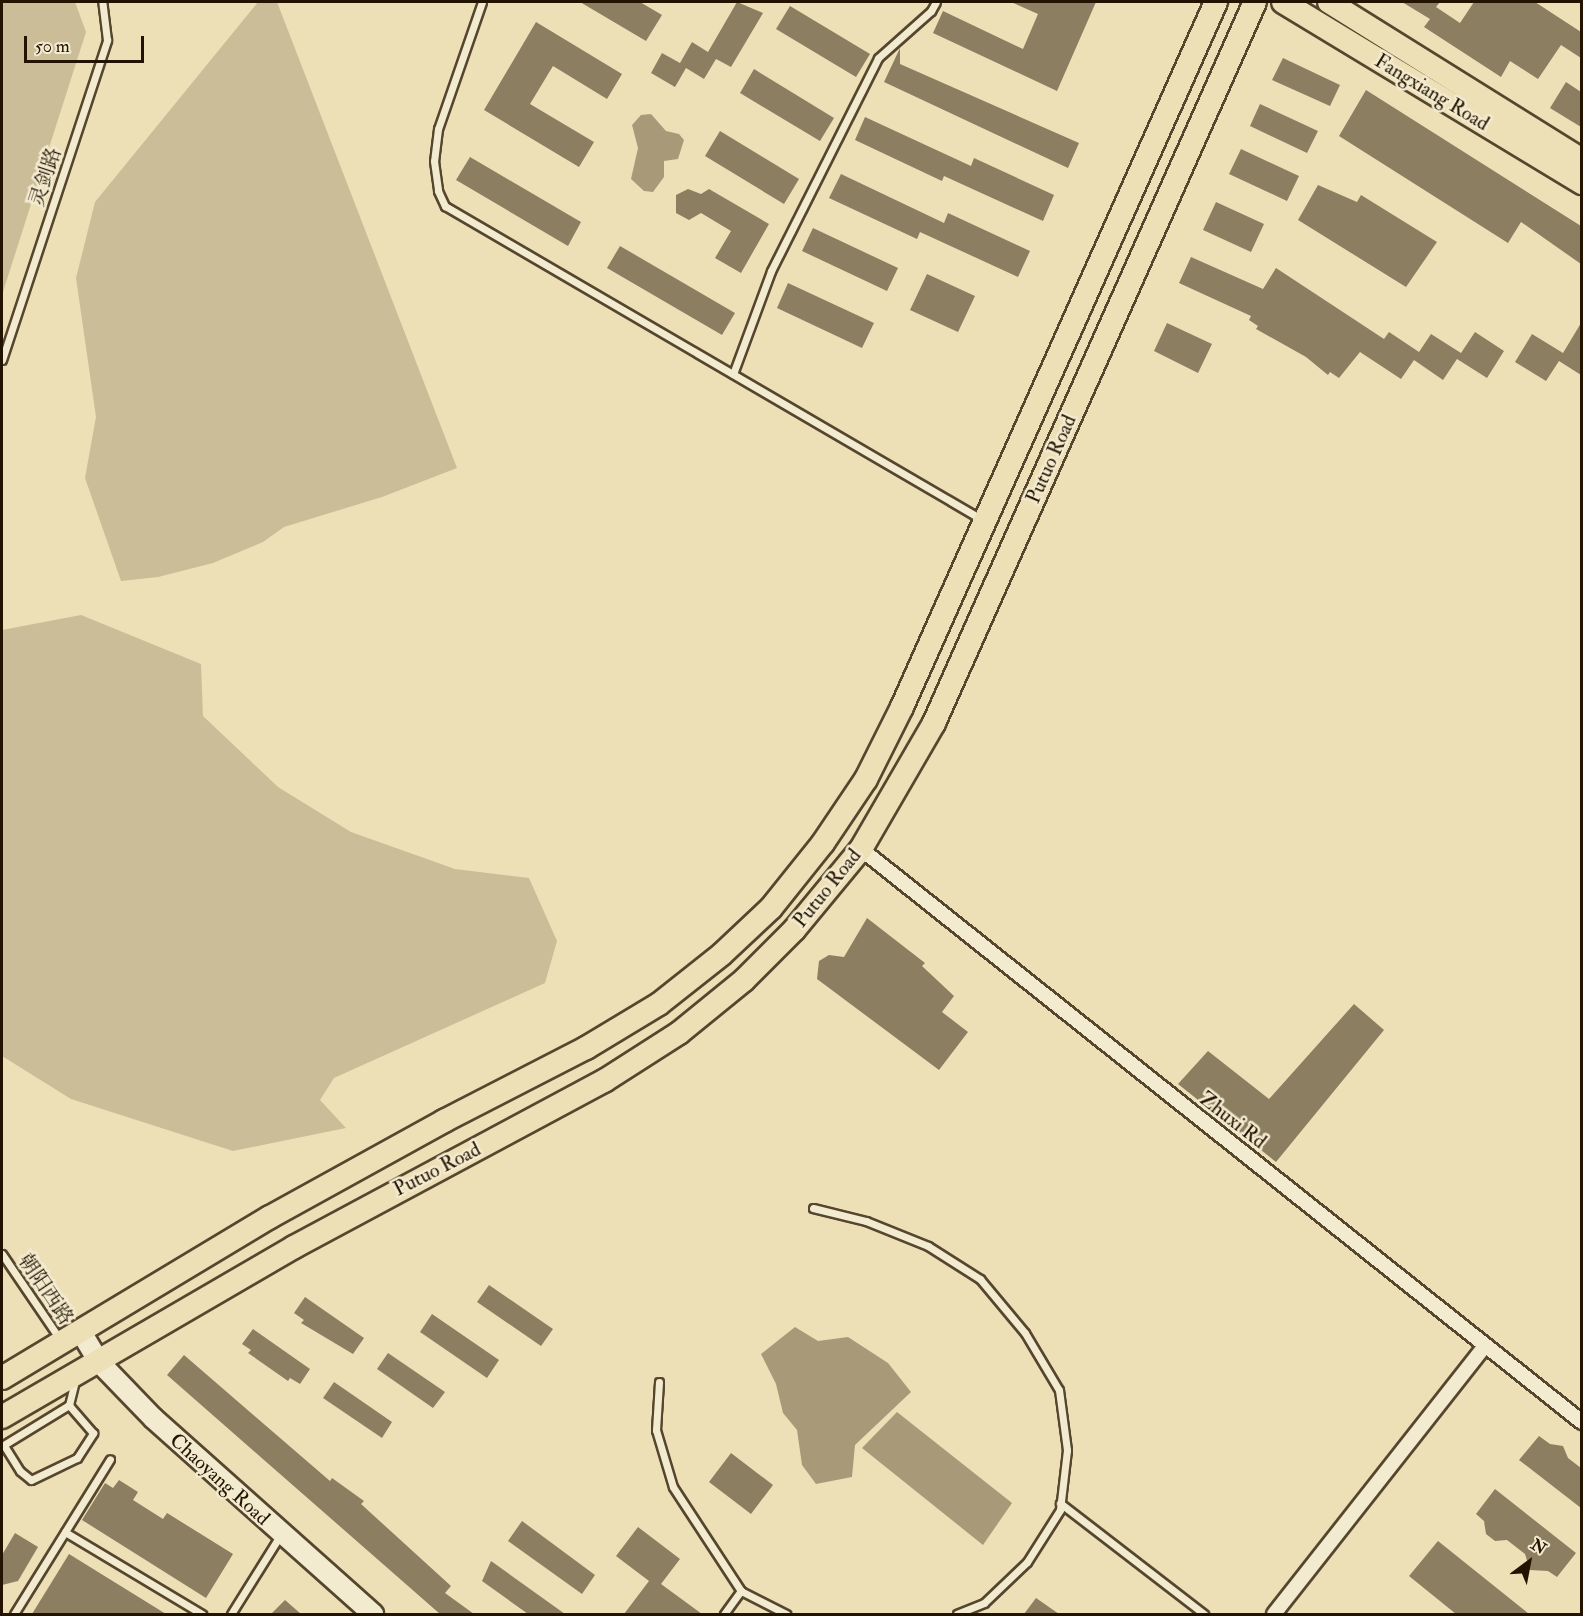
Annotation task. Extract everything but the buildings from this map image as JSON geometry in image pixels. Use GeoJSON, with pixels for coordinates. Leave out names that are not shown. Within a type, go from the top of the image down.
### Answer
{"type":"FeatureCollection","features":[{"type":"Feature","properties":{"kind":"main road","name":"Putuo Road"},"geometry":{"type":"LineString","coordinates":[[2,1378],[357,1168],[586,1048],[659,1004],[722,954],[786,889],[823,843],[866,779],[929,650],[1216,2]]}},
{"type":"Feature","properties":{"kind":"main road","name":"Putuo Road"},"geometry":{"type":"LineString","coordinates":[[2,1417],[294,1247],[604,1081],[680,1033],[761,963],[861,849],[934,723],[1255,2]]}},
{"type":"Feature","properties":{"kind":"main road","name":"Fangxiang Road"},"geometry":{"type":"LineString","coordinates":[[1283,2],[1581,183]]}},
{"type":"Feature","properties":{"kind":"main road"},"geometry":{"type":"LineString","coordinates":[[1329,2],[1581,160]]}},
{"type":"Feature","properties":{"kind":"street","name":"Zhuxi Rd"},"geometry":{"type":"LineString","coordinates":[[861,849],[1581,1422]]}},
{"type":"Feature","properties":{"kind":"street","name":"Chaoyang Road"},"geometry":{"type":"LineString","coordinates":[[72,1338],[99,1362],[153,1418],[373,1614]]}},
{"type":"Feature","properties":{"kind":"street"},"geometry":{"type":"LineString","coordinates":[[1274,1614],[1485,1346]]}},
{"type":"Feature","properties":{"kind":"lane","name":"灵剑路"},"geometry":{"type":"LineString","coordinates":[[2,360],[107,40],[102,2]]}},
{"type":"Feature","properties":{"kind":"lane"},"geometry":{"type":"LineString","coordinates":[[482,2],[438,129],[434,161],[438,191],[445,206],[986,522]]}},
{"type":"Feature","properties":{"kind":"lane"},"geometry":{"type":"LineString","coordinates":[[733,374],[771,271],[878,58],[931,11],[936,2]]}},
{"type":"Feature","properties":{"kind":"lane"},"geometry":{"type":"LineString","coordinates":[[813,1208],[866,1221],[928,1246],[980,1279],[1025,1333],[1059,1390],[1067,1450],[1060,1503],[1027,1562],[984,1603],[957,1614]]}},
{"type":"Feature","properties":{"kind":"lane","name":"朝阳西路"},"geometry":{"type":"LineString","coordinates":[[2,1254],[72,1338]]}},
{"type":"Feature","properties":{"kind":"lane"},"geometry":{"type":"LineString","coordinates":[[69,1405],[93,1433],[77,1458],[32,1480],[20,1471],[3,1446],[69,1405],[76,1375]]}},
{"type":"Feature","properties":{"kind":"lane"},"geometry":{"type":"LineString","coordinates":[[659,1382],[656,1430],[673,1487],[741,1592],[786,1614]]}},
{"type":"Feature","properties":{"kind":"lane"},"geometry":{"type":"LineString","coordinates":[[14,1614],[110,1459]]}},
{"type":"Feature","properties":{"kind":"lane"},"geometry":{"type":"LineString","coordinates":[[1060,1503],[1204,1614]]}},
{"type":"Feature","properties":{"kind":"lane"},"geometry":{"type":"LineString","coordinates":[[65,1532],[202,1614]]}},
{"type":"Feature","properties":{"kind":"lane"},"geometry":{"type":"LineString","coordinates":[[231,1614],[281,1534]]}},
{"type":"Feature","properties":{"kind":"lane"},"geometry":{"type":"LineString","coordinates":[[724,1614],[741,1592]]}},
{"type":"Feature","properties":{"kind":"shaded area"},"geometry":{"type":"Polygon","coordinates":[[[2,2],[75,2],[86,32],[2,295],[2,2]]]}},
{"type":"Feature","properties":{"kind":"shaded area"},"geometry":{"type":"Polygon","coordinates":[[[258,2],[277,2],[457,468],[382,497],[284,527],[263,542],[213,563],[158,577],[121,581],[85,478],[96,417],[76,278],[95,202],[258,2]]]}},
{"type":"Feature","properties":{"kind":"shaded area"},"geometry":{"type":"Polygon","coordinates":[[[651,114],[666,131],[679,134],[684,140],[678,159],[664,161],[664,177],[653,192],[644,191],[631,179],[638,148],[632,125],[641,115],[651,114]]]}},
{"type":"Feature","properties":{"kind":"shaded area"},"geometry":{"type":"Polygon","coordinates":[[[81,615],[201,664],[203,716],[278,787],[351,832],[455,869],[529,878],[557,941],[545,983],[334,1078],[320,1100],[346,1128],[233,1151],[71,1099],[2,1056],[2,630],[81,615]]]}},
{"type":"Feature","properties":{"kind":"shaded area"},"geometry":{"type":"Polygon","coordinates":[[[795,1327],[818,1341],[848,1337],[888,1363],[911,1392],[855,1445],[852,1477],[816,1484],[802,1465],[797,1430],[783,1413],[776,1384],[761,1354],[795,1327]]]}},
{"type":"Feature","properties":{"kind":"shaded area"},"geometry":{"type":"Polygon","coordinates":[[[897,1412],[1012,1503],[983,1545],[862,1448],[897,1412]]]}}]}
